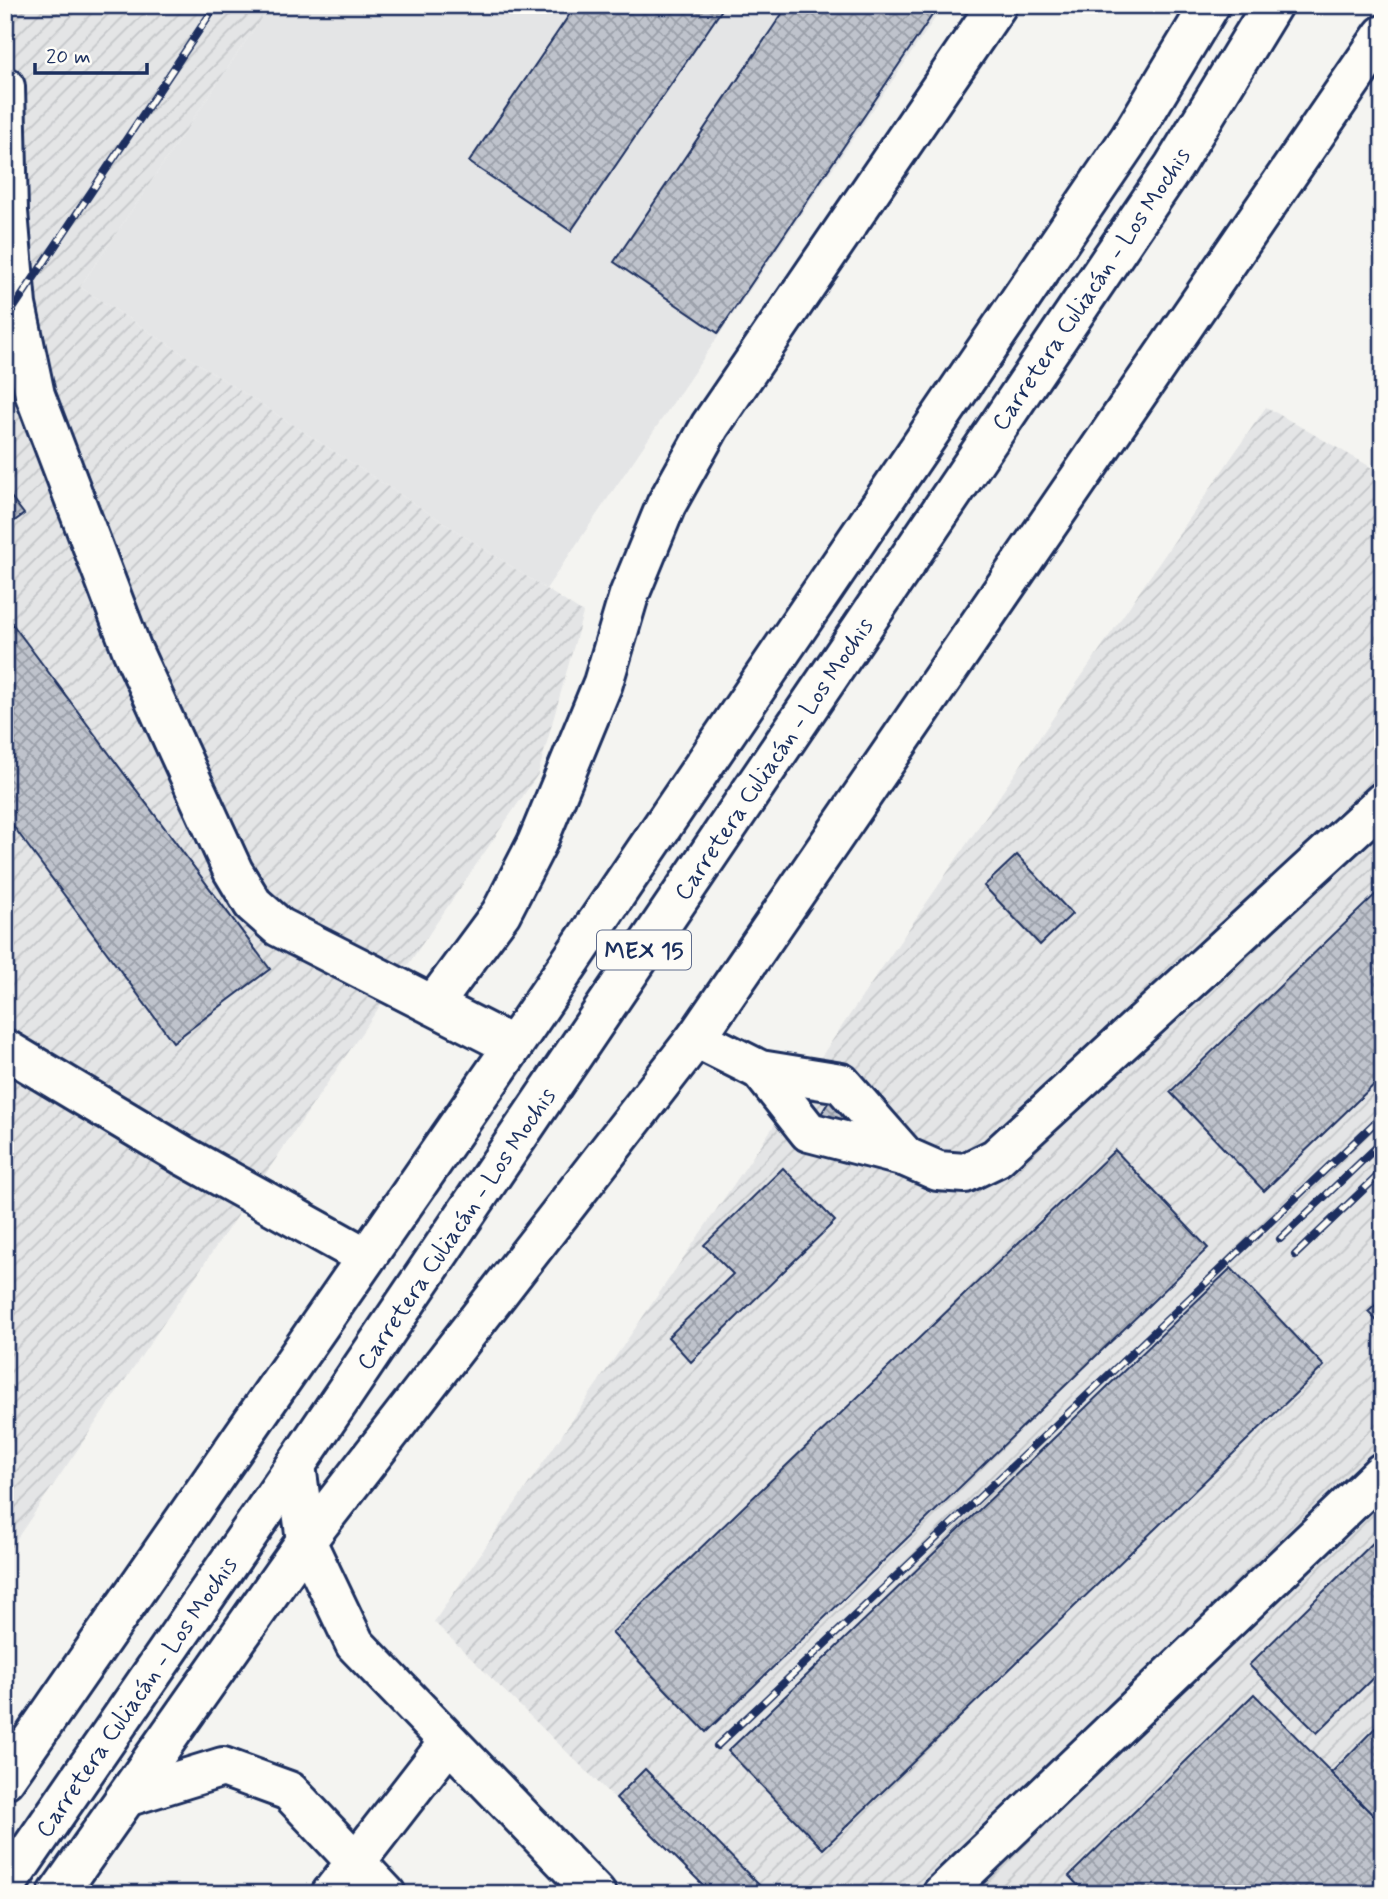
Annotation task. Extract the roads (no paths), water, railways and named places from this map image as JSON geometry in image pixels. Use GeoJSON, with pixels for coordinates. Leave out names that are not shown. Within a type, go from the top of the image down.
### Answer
{"type":"FeatureCollection","features":[{"type":"Feature","properties":{"kind":"main road"},"geometry":{"type":"LineString","coordinates":[[432,1005],[501,913],[537,843],[603,683],[629,595],[666,505],[710,426],[997,5]]}},
{"type":"Feature","properties":{"kind":"main road","name":"MEX 15"},"geometry":{"type":"LineString","coordinates":[[5,1779],[513,1046],[1122,149],[1210,5]]}},
{"type":"Feature","properties":{"kind":"main road","name":"Carretera Culiacán - Los Mochis"},"geometry":{"type":"LineString","coordinates":[[5,1886],[296,1465],[1174,166],[1272,5]]}},
{"type":"Feature","properties":{"kind":"main road"},"geometry":{"type":"LineString","coordinates":[[58,1894],[306,1541],[696,1038],[1383,35]]}},
{"type":"Feature","properties":{"kind":"main road"},"geometry":{"type":"LineString","coordinates":[[5,88],[8,212],[16,305],[35,395],[132,650],[233,870],[253,904],[279,927],[513,1046]]}},
{"type":"Feature","properties":{"kind":"main road"},"geometry":{"type":"LineString","coordinates":[[760,1070],[809,1132],[906,1157],[938,1171],[965,1173],[996,1158],[1383,802]]}},
{"type":"Feature","properties":{"kind":"main road"},"geometry":{"type":"LineString","coordinates":[[696,1038],[760,1070],[841,1083],[906,1157]]}},
{"type":"Feature","properties":{"kind":"main road"},"geometry":{"type":"LineString","coordinates":[[5,1049],[184,1156],[366,1257]]}},
{"type":"Feature","properties":{"kind":"main road"},"geometry":{"type":"LineString","coordinates":[[296,1465],[306,1541],[355,1644],[596,1894]]}},
{"type":"Feature","properties":{"kind":"main road"},"geometry":{"type":"LineString","coordinates":[[942,1894],[1383,1472]]}},
{"type":"Feature","properties":{"kind":"main road"},"geometry":{"type":"LineString","coordinates":[[331,1894],[358,1863],[448,1743]]}},
{"type":"Feature","properties":{"kind":"main road"},"geometry":{"type":"LineString","coordinates":[[129,1796],[223,1767],[289,1791],[386,1894]]}},
{"type":"Feature","properties":{"kind":"railway"},"geometry":{"type":"LineString","coordinates":[[5,321],[216,5]]}},
{"type":"Feature","properties":{"kind":"railway"},"geometry":{"type":"LineString","coordinates":[[717,1746],[1383,1115]]}},
{"type":"Feature","properties":{"kind":"railway"},"geometry":{"type":"LineString","coordinates":[[1280,1239],[1383,1141]]}},
{"type":"Feature","properties":{"kind":"railway"},"geometry":{"type":"LineString","coordinates":[[1295,1255],[1383,1171]]}}]}
